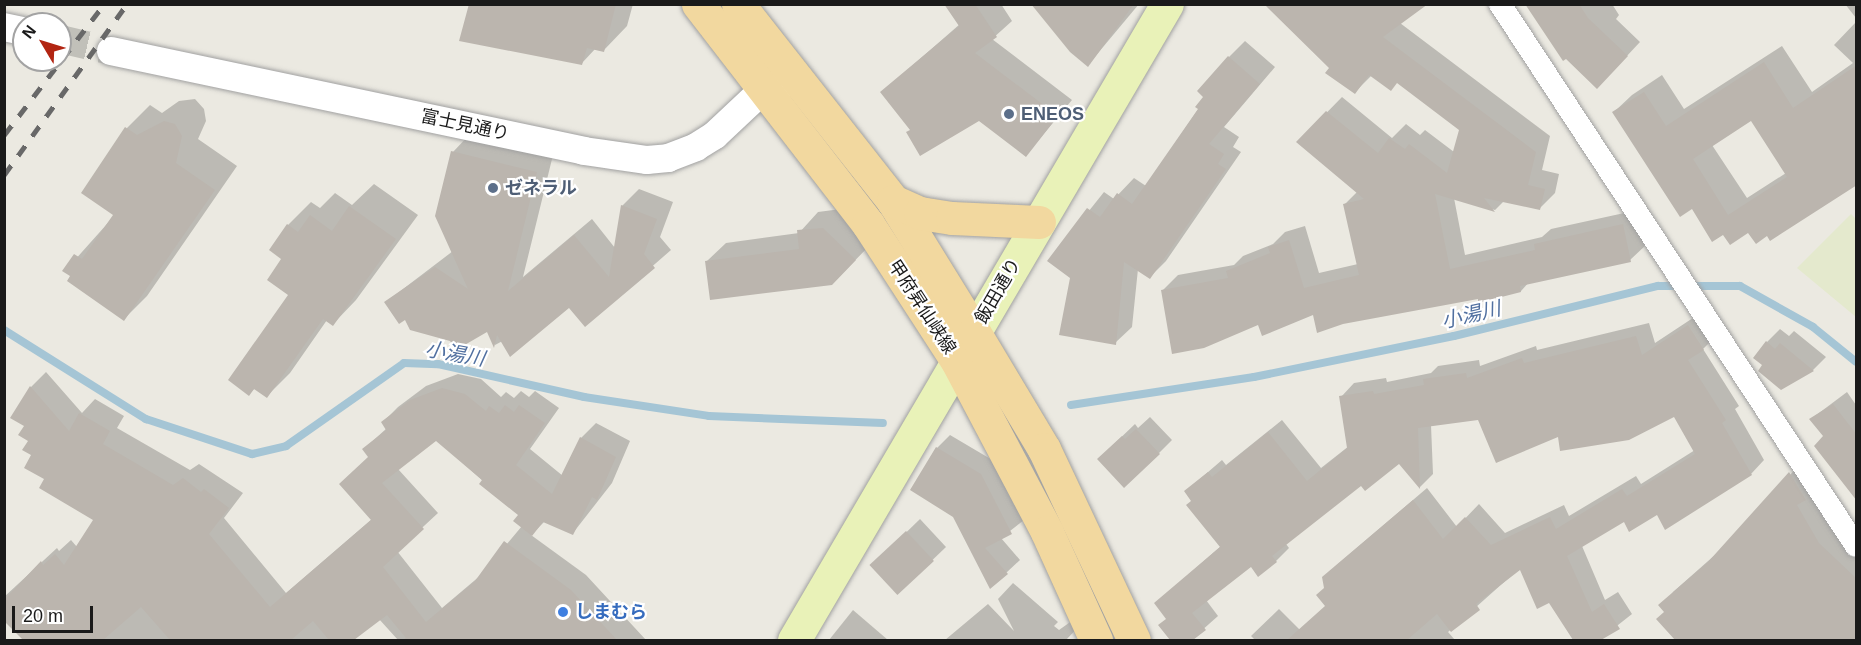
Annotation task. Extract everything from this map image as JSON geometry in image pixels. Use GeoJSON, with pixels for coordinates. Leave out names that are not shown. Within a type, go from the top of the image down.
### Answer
{"type":"FeatureCollection","features":[{"type":"Feature","properties":{"kind":"main road","name":"甲府昇仙峡線"},"geometry":{"type":"LineString","coordinates":[[698,4],[868,224],[957,361],[1047,532],[1096,640]]}},
{"type":"Feature","properties":{"kind":"main road","name":"甲府昇仙峡線"},"geometry":{"type":"LineString","coordinates":[[738,4],[892,201],[974,332],[1044,449],[1134,640]]}},
{"type":"Feature","properties":{"kind":"main road","name":"飯田通り"},"geometry":{"type":"LineString","coordinates":[[795,640],[1167,4]]}},
{"type":"Feature","properties":{"kind":"main road"},"geometry":{"type":"LineString","coordinates":[[892,201],[920,213],[952,218],[1039,222]]}},
{"type":"Feature","properties":{"kind":"street"},"geometry":{"type":"LineString","coordinates":[[1500,4],[1857,546]]}},
{"type":"Feature","properties":{"kind":"street","name":"富士見通り"},"geometry":{"type":"LineString","coordinates":[[111,51],[584,151],[647,160],[668,158],[715,135],[765,88],[796,79]]}},
{"type":"Feature","properties":{"kind":"green space"},"geometry":{"type":"Polygon","coordinates":[[[1851,214],[1856,219],[1856,317],[1797,268],[1851,214]]]}},
{"type":"Feature","properties":{"kind":"building"},"geometry":{"type":"Polygon","coordinates":[[[469,4],[616,4],[604,52],[587,48],[582,65],[459,41],[469,4]]]}},
{"type":"Feature","properties":{"kind":"building"},"geometry":{"type":"Polygon","coordinates":[[[944,4],[975,4],[997,37],[975,53],[1058,116],[1026,157],[979,121],[920,156],[906,132],[910,130],[880,92],[959,26],[944,4]]]}},
{"type":"Feature","properties":{"kind":"building"},"geometry":{"type":"Polygon","coordinates":[[[1031,4],[1134,4],[1088,67],[1070,52],[1031,4]]]}},
{"type":"Feature","properties":{"kind":"building"},"geometry":{"type":"Polygon","coordinates":[[[1264,4],[1428,4],[1383,37],[1536,152],[1528,185],[1545,189],[1540,210],[1484,198],[1495,212],[1435,194],[1450,269],[1535,250],[1534,244],[1623,224],[1631,262],[1520,286],[1521,292],[1478,303],[1478,299],[1343,324],[1317,333],[1313,315],[1262,336],[1258,325],[1204,348],[1172,354],[1161,290],[1228,278],[1226,271],[1270,253],[1268,247],[1289,240],[1304,288],[1359,275],[1343,204],[1364,199],[1296,142],[1326,111],[1378,153],[1389,138],[1405,149],[1409,144],[1447,173],[1459,130],[1397,83],[1391,91],[1369,75],[1355,94],[1325,73],[1329,68],[1264,4]]]}},
{"type":"Feature","properties":{"kind":"building"},"geometry":{"type":"Polygon","coordinates":[[[1525,4],[1579,4],[1588,18],[1628,56],[1597,89],[1566,59],[1563,61],[1525,4]]]}},
{"type":"Feature","properties":{"kind":"building"},"geometry":{"type":"Polygon","coordinates":[[[1228,56],[1260,84],[1209,144],[1224,154],[1218,164],[1226,169],[1150,279],[1124,262],[1116,345],[1059,335],[1070,278],[1047,261],[1087,208],[1100,217],[1117,193],[1132,204],[1198,109],[1195,107],[1203,97],[1197,91],[1228,56]]]}},
{"type":"Feature","properties":{"kind":"building"},"geometry":{"type":"Polygon","coordinates":[[[1764,62],[1793,108],[1857,65],[1857,185],[1770,241],[1767,236],[1756,244],[1748,233],[1730,245],[1723,235],[1712,242],[1692,209],[1680,217],[1612,112],[1644,92],[1666,126],[1764,62]],[[1751,121],[1693,159],[1728,215],[1787,177],[1751,121]]]}},
{"type":"Feature","properties":{"kind":"building"},"geometry":{"type":"Polygon","coordinates":[[[164,121],[175,124],[182,136],[176,163],[215,190],[124,321],[67,281],[70,276],[62,271],[74,254],[82,259],[113,215],[81,193],[125,127],[137,135],[164,121]]]}},
{"type":"Feature","properties":{"kind":"building"},"geometry":{"type":"Polygon","coordinates":[[[451,151],[537,172],[508,291],[574,235],[609,277],[621,205],[657,219],[644,254],[655,268],[585,327],[569,308],[510,357],[497,335],[494,348],[487,332],[456,350],[450,341],[410,330],[405,320],[399,324],[384,302],[435,267],[468,289],[435,216],[451,151]]]}},
{"type":"Feature","properties":{"kind":"building"},"geometry":{"type":"Polygon","coordinates":[[[349,206],[396,239],[333,326],[323,319],[267,398],[254,389],[249,396],[228,380],[288,295],[267,280],[281,259],[269,250],[287,224],[298,232],[310,215],[332,231],[349,206]]]}},
{"type":"Feature","properties":{"kind":"building"},"geometry":{"type":"Polygon","coordinates":[[[823,228],[856,260],[832,285],[710,300],[705,261],[799,249],[797,230],[823,228]]]}},
{"type":"Feature","properties":{"kind":"building"},"geometry":{"type":"Polygon","coordinates":[[[1688,325],[1704,350],[1688,360],[1726,420],[1722,423],[1752,475],[1665,530],[1657,515],[1629,532],[1624,522],[1567,556],[1592,612],[1604,604],[1620,629],[1601,640],[1573,640],[1549,603],[1537,609],[1520,570],[1476,604],[1480,610],[1451,632],[1437,614],[1407,640],[1287,640],[1325,606],[1316,595],[1324,588],[1322,577],[1413,500],[1443,539],[1465,517],[1491,545],[1550,517],[1556,529],[1622,489],[1627,496],[1695,454],[1674,417],[1629,440],[1560,451],[1558,437],[1496,463],[1478,420],[1418,428],[1420,489],[1399,464],[1365,491],[1361,486],[1272,556],[1277,562],[1258,577],[1251,567],[1192,613],[1206,630],[1193,640],[1170,640],[1158,625],[1166,619],[1154,603],[1220,547],[1186,505],[1191,501],[1184,491],[1208,472],[1212,477],[1268,432],[1307,481],[1347,448],[1339,396],[1373,391],[1374,394],[1424,385],[1423,379],[1466,373],[1467,378],[1522,358],[1524,363],[1636,336],[1642,355],[1688,325]]]}},
{"type":"Feature","properties":{"kind":"building"},"geometry":{"type":"Polygon","coordinates":[[[1766,341],[1775,349],[1780,343],[1814,371],[1781,390],[1758,371],[1762,365],[1753,358],[1766,341]]]}},
{"type":"Feature","properties":{"kind":"building"},"geometry":{"type":"Polygon","coordinates":[[[30,386],[69,431],[79,413],[110,431],[103,444],[173,485],[183,478],[201,492],[204,489],[229,508],[209,534],[270,607],[371,520],[339,484],[368,457],[362,449],[386,430],[381,422],[410,400],[442,388],[465,394],[486,411],[489,406],[499,413],[505,405],[514,412],[519,405],[545,423],[516,465],[552,494],[580,437],[616,457],[597,500],[592,497],[573,535],[543,522],[532,536],[513,521],[518,515],[479,484],[482,480],[436,441],[382,483],[424,529],[383,567],[426,622],[475,581],[504,541],[571,590],[617,640],[403,640],[406,638],[387,615],[354,640],[329,640],[313,621],[291,640],[170,640],[141,607],[103,640],[23,640],[4,621],[4,600],[41,561],[43,565],[55,554],[64,565],[93,520],[39,488],[44,479],[24,468],[31,455],[22,450],[28,441],[18,435],[24,426],[10,418],[30,386]]]}},
{"type":"Feature","properties":{"kind":"building"},"geometry":{"type":"Polygon","coordinates":[[[1833,404],[1857,435],[1857,501],[1814,446],[1823,436],[1809,419],[1833,404]]]}},
{"type":"Feature","properties":{"kind":"building"},"geometry":{"type":"Polygon","coordinates":[[[1136,429],[1160,454],[1124,488],[1097,459],[1122,436],[1125,439],[1136,429]]]}},
{"type":"Feature","properties":{"kind":"building"},"geometry":{"type":"Polygon","coordinates":[[[936,447],[981,474],[1012,534],[985,548],[1008,574],[990,589],[953,517],[910,490],[936,447]]]}},
{"type":"Feature","properties":{"kind":"building"},"geometry":{"type":"Polygon","coordinates":[[[1789,472],[1806,500],[1797,505],[1819,543],[1857,579],[1857,640],[1675,640],[1656,619],[1664,612],[1658,605],[1708,562],[1789,472]]]}},
{"type":"Feature","properties":{"kind":"building"},"geometry":{"type":"Polygon","coordinates":[[[906,531],[934,561],[897,595],[869,565],[906,531]]]}},
{"type":"Feature","properties":{"kind":"waterway","name":"小湯川"},"geometry":{"type":"LineString","coordinates":[[1071,405],[1254,377],[1454,336],[1658,286],[1740,286],[1813,327],[1856,362]]}},
{"type":"Feature","properties":{"kind":"waterway","name":"小湯川"},"geometry":{"type":"LineString","coordinates":[[4,330],[146,419],[252,454],[286,446],[404,363],[438,364],[584,397],[709,416],[883,423]]}},
{"type":"Feature","properties":{"kind":"tunnel"},"geometry":{"type":"LineString","coordinates":[[72,42],[111,51]]}},
{"type":"Feature","properties":{"kind":"railway"},"geometry":{"type":"LineString","coordinates":[[4,135],[104,4]]}},
{"type":"Feature","properties":{"kind":"railway"},"geometry":{"type":"LineString","coordinates":[[4,175],[127,4]]}},
{"type":"Feature","properties":{"kind":"place","name":"ENEOS"},"geometry":{"type":"Point","coordinates":[1009,114]}},
{"type":"Feature","properties":{"kind":"place","name":"ゼネラル"},"geometry":{"type":"Point","coordinates":[493,188]}},
{"type":"Feature","properties":{"kind":"place","name":"しまむら"},"geometry":{"type":"Point","coordinates":[563,612]}}]}
